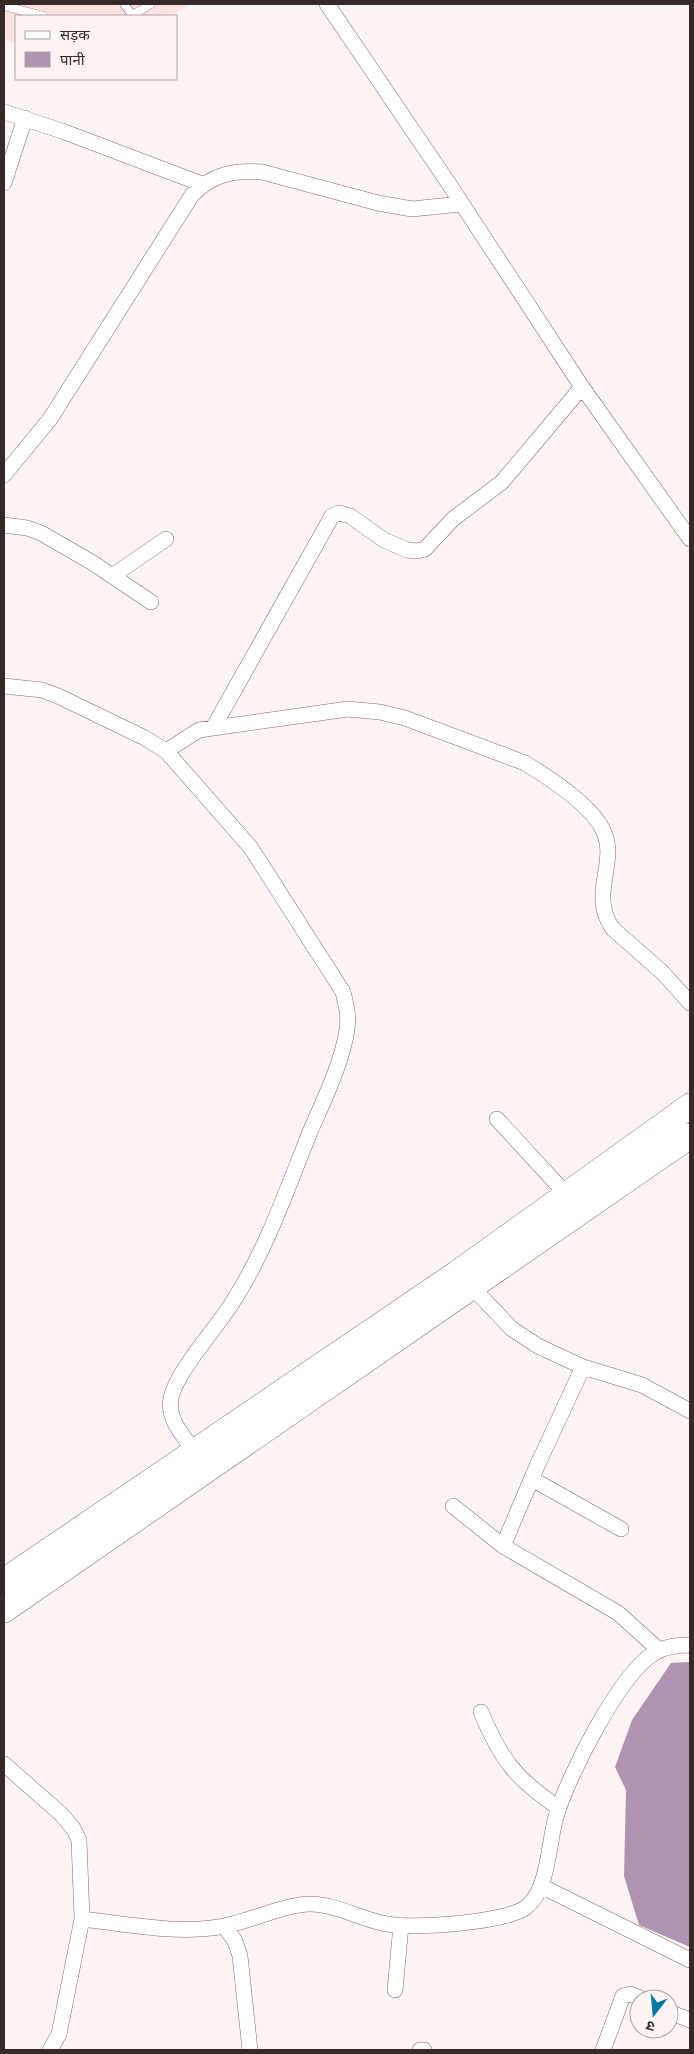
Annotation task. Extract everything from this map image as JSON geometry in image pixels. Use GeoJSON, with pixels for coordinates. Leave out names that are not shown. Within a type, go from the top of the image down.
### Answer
{"type":"FeatureCollection","features":[{"type":"Feature","properties":{"kind":"main road"},"geometry":{"type":"LineString","coordinates":[[4,1610],[67,1552],[195,1452],[456,1274],[690,1106]]}},
{"type":"Feature","properties":{"kind":"main road"},"geometry":{"type":"LineString","coordinates":[[4,1581],[67,1552],[472,1287],[690,1136]]}},
{"type":"Feature","properties":{"kind":"street"},"geometry":{"type":"LineString","coordinates":[[327,4],[582,387],[690,539]]}},
{"type":"Feature","properties":{"kind":"street"},"geometry":{"type":"LineString","coordinates":[[4,112],[25,118],[202,184]]}},
{"type":"Feature","properties":{"kind":"street"},"geometry":{"type":"LineString","coordinates":[[4,183],[25,118]]}},
{"type":"Feature","properties":{"kind":"street"},"geometry":{"type":"LineString","coordinates":[[4,475],[50,419],[192,194],[202,184],[223,174],[245,171],[262,172],[300,183],[412,209],[461,204]]}},
{"type":"Feature","properties":{"kind":"street"},"geometry":{"type":"LineString","coordinates":[[213,728],[332,516],[339,513],[350,516],[384,540],[407,550],[417,551],[425,549],[453,519],[502,482],[582,387]]}},
{"type":"Feature","properties":{"kind":"street"},"geometry":{"type":"LineString","coordinates":[[4,525],[27,528],[41,533],[151,602]]}},
{"type":"Feature","properties":{"kind":"street"},"geometry":{"type":"LineString","coordinates":[[112,576],[166,539]]}},
{"type":"Feature","properties":{"kind":"street"},"geometry":{"type":"LineString","coordinates":[[4,686],[22,686],[58,696],[166,750],[251,848],[342,992],[348,1013],[347,1031],[331,1081],[255,1267],[222,1320],[178,1381],[171,1398],[170,1410],[174,1423],[195,1452]]}},
{"type":"Feature","properties":{"kind":"street"},"geometry":{"type":"LineString","coordinates":[[166,750],[199,730],[348,710],[380,712],[405,718],[525,763],[543,774],[584,808],[603,830],[607,856],[602,901],[607,920],[613,929],[675,985],[690,1003]]}},
{"type":"Feature","properties":{"kind":"street"},"geometry":{"type":"LineString","coordinates":[[497,1120],[567,1194]]}},
{"type":"Feature","properties":{"kind":"street"},"geometry":{"type":"LineString","coordinates":[[472,1287],[523,1338],[583,1367],[642,1385],[689,1408]]}},
{"type":"Feature","properties":{"kind":"street"},"geometry":{"type":"LineString","coordinates":[[503,1546],[583,1367]]}},
{"type":"Feature","properties":{"kind":"street"},"geometry":{"type":"LineString","coordinates":[[532,1479],[621,1529]]}},
{"type":"Feature","properties":{"kind":"street"},"geometry":{"type":"LineString","coordinates":[[452,1506],[503,1546],[618,1613],[659,1650]]}},
{"type":"Feature","properties":{"kind":"street"},"geometry":{"type":"LineString","coordinates":[[82,1918],[185,1930],[230,1925],[309,1904],[383,1924],[401,1925],[461,1923],[509,1915],[530,1904],[542,1886],[558,1808],[590,1742],[629,1676],[659,1650],[669,1646],[690,1646]]}},
{"type":"Feature","properties":{"kind":"street"},"geometry":{"type":"LineString","coordinates":[[481,1712],[502,1756],[517,1776],[533,1791],[558,1808]]}},
{"type":"Feature","properties":{"kind":"street"},"geometry":{"type":"LineString","coordinates":[[4,1764],[61,1814],[79,1840],[82,1918],[59,2034],[50,2050]]}},
{"type":"Feature","properties":{"kind":"street"},"geometry":{"type":"LineString","coordinates":[[542,1886],[690,1960]]}},
{"type":"Feature","properties":{"kind":"street"},"geometry":{"type":"LineString","coordinates":[[230,1925],[240,1956],[250,2050]]}},
{"type":"Feature","properties":{"kind":"street"},"geometry":{"type":"LineString","coordinates":[[395,1990],[401,1925]]}},
{"type":"Feature","properties":{"kind":"street"},"geometry":{"type":"LineString","coordinates":[[603,2050],[623,1996],[629,1994]]}},
{"type":"Feature","properties":{"kind":"lane"},"geometry":{"type":"LineString","coordinates":[[124,4],[131,15]]}},
{"type":"Feature","properties":{"kind":"lane"},"geometry":{"type":"LineString","coordinates":[[134,15],[151,4]]}},
{"type":"Feature","properties":{"kind":"lane"},"geometry":{"type":"LineString","coordinates":[[4,6],[40,15]]}},
{"type":"Feature","properties":{"kind":"shaded area"},"geometry":{"type":"Polygon","coordinates":[[[4,4],[190,4],[173,15],[15,15],[15,43],[4,40],[4,4]]]}},
{"type":"Feature","properties":{"kind":"water"},"geometry":{"type":"Polygon","coordinates":[[[690,1662],[690,1947],[639,1925],[624,1876],[626,1790],[615,1767],[632,1720],[671,1663],[690,1662]]]}}]}
